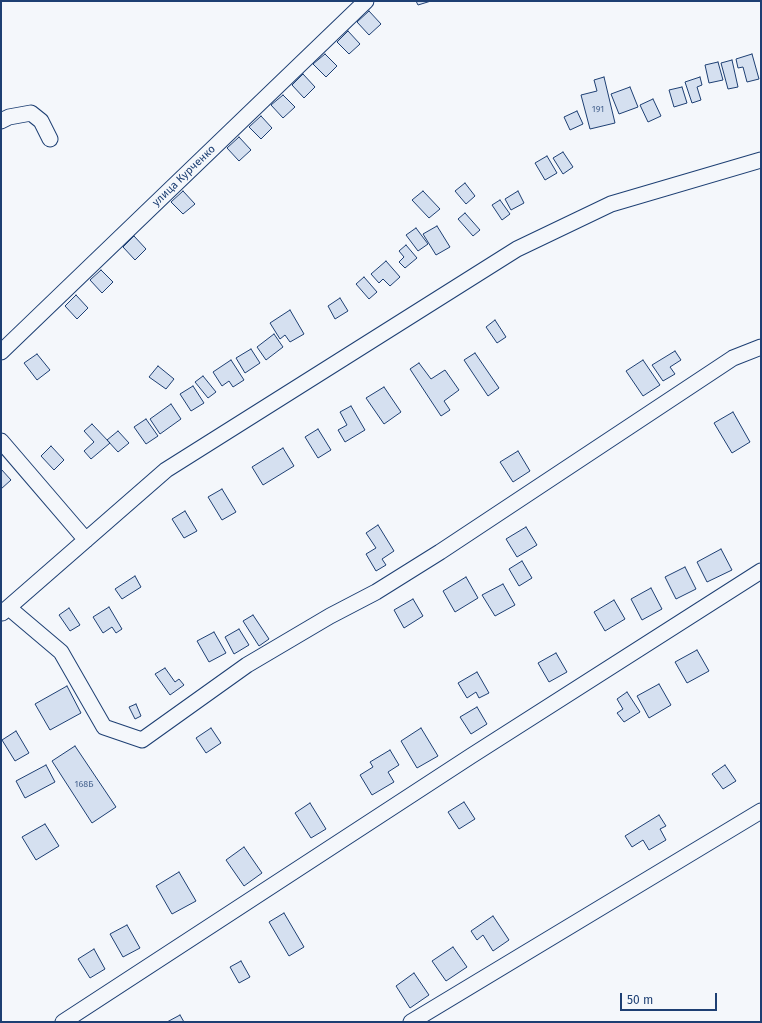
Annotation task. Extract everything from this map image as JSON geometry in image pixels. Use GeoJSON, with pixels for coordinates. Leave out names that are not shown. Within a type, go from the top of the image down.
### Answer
{"type":"FeatureCollection","features":[{"type":"Feature","properties":{"kind":"street","name":"улица Курченко"},"geometry":{"type":"LineString","coordinates":[[1,352],[366,1]]}},
{"type":"Feature","properties":{"kind":"street"},"geometry":{"type":"LineString","coordinates":[[1,121],[9,117],[31,113],[41,121],[50,139]]}},
{"type":"Feature","properties":{"kind":"street"},"geometry":{"type":"LineString","coordinates":[[761,160],[611,204],[517,249],[166,470],[5,611],[61,652],[104,727],[142,740],[247,665],[330,616],[376,592],[440,552],[733,358],[761,347]]}},
{"type":"Feature","properties":{"kind":"street"},"geometry":{"type":"LineString","coordinates":[[1,441],[86,540]]}},
{"type":"Feature","properties":{"kind":"street"},"geometry":{"type":"LineString","coordinates":[[63,1022],[471,756],[761,571]]}},
{"type":"Feature","properties":{"kind":"street"},"geometry":{"type":"LineString","coordinates":[[411,1022],[761,811]]}},
{"type":"Feature","properties":{"kind":"building"},"geometry":{"type":"Polygon","coordinates":[[[416,1],[431,1],[418,5],[416,1]]]}},
{"type":"Feature","properties":{"kind":"building"},"geometry":{"type":"Polygon","coordinates":[[[369,11],[381,24],[369,35],[357,22],[369,11]]]}},
{"type":"Feature","properties":{"kind":"building"},"geometry":{"type":"Polygon","coordinates":[[[348,31],[360,44],[349,54],[337,42],[348,31]]]}},
{"type":"Feature","properties":{"kind":"building"},"geometry":{"type":"Polygon","coordinates":[[[325,54],[337,66],[326,77],[313,64],[325,54]]]}},
{"type":"Feature","properties":{"kind":"building"},"geometry":{"type":"Polygon","coordinates":[[[752,54],[759,79],[747,82],[743,67],[738,68],[736,59],[752,54]]]}},
{"type":"Feature","properties":{"kind":"building"},"geometry":{"type":"Polygon","coordinates":[[[732,60],[738,87],[728,89],[721,63],[732,60]]]}},
{"type":"Feature","properties":{"kind":"building"},"geometry":{"type":"Polygon","coordinates":[[[718,62],[723,80],[709,83],[705,65],[718,62]]]}},
{"type":"Feature","properties":{"kind":"building"},"geometry":{"type":"Polygon","coordinates":[[[303,74],[315,87],[304,98],[292,85],[303,74]]]}},
{"type":"Feature","properties":{"kind":"building"},"geometry":{"type":"Polygon","coordinates":[[[604,77],[615,123],[590,129],[581,95],[597,91],[594,80],[604,77]]]}},
{"type":"Feature","properties":{"kind":"building"},"geometry":{"type":"Polygon","coordinates":[[[700,77],[702,85],[697,87],[701,100],[692,103],[685,82],[700,77]]]}},
{"type":"Feature","properties":{"kind":"building"},"geometry":{"type":"Polygon","coordinates":[[[630,87],[638,107],[619,114],[611,94],[630,87]]]}},
{"type":"Feature","properties":{"kind":"building"},"geometry":{"type":"Polygon","coordinates":[[[682,87],[687,103],[674,107],[669,90],[682,87]]]}},
{"type":"Feature","properties":{"kind":"building"},"geometry":{"type":"Polygon","coordinates":[[[283,95],[295,107],[283,118],[271,105],[283,95]]]}},
{"type":"Feature","properties":{"kind":"building"},"geometry":{"type":"Polygon","coordinates":[[[653,99],[661,116],[648,122],[640,105],[653,99]]]}},
{"type":"Feature","properties":{"kind":"building"},"geometry":{"type":"Polygon","coordinates":[[[577,111],[583,124],[570,130],[564,117],[577,111]]]}},
{"type":"Feature","properties":{"kind":"building"},"geometry":{"type":"Polygon","coordinates":[[[261,116],[272,128],[261,139],[249,127],[261,116]]]}},
{"type":"Feature","properties":{"kind":"building"},"geometry":{"type":"Polygon","coordinates":[[[239,137],[251,150],[239,161],[227,148],[239,137]]]}},
{"type":"Feature","properties":{"kind":"building"},"geometry":{"type":"Polygon","coordinates":[[[563,152],[573,167],[563,174],[553,158],[563,152]]]}},
{"type":"Feature","properties":{"kind":"building"},"geometry":{"type":"Polygon","coordinates":[[[547,156],[557,173],[545,180],[535,163],[547,156]]]}},
{"type":"Feature","properties":{"kind":"building"},"geometry":{"type":"Polygon","coordinates":[[[465,183],[475,196],[466,204],[455,191],[465,183]]]}},
{"type":"Feature","properties":{"kind":"building"},"geometry":{"type":"Polygon","coordinates":[[[183,191],[195,204],[183,214],[171,202],[183,191]]]}},
{"type":"Feature","properties":{"kind":"building"},"geometry":{"type":"Polygon","coordinates":[[[423,191],[440,209],[429,218],[412,200],[423,191]]]}},
{"type":"Feature","properties":{"kind":"building"},"geometry":{"type":"Polygon","coordinates":[[[518,191],[524,203],[511,210],[505,199],[518,191]]]}},
{"type":"Feature","properties":{"kind":"building"},"geometry":{"type":"Polygon","coordinates":[[[500,200],[510,214],[502,220],[492,205],[500,200]]]}},
{"type":"Feature","properties":{"kind":"building"},"geometry":{"type":"Polygon","coordinates":[[[465,213],[480,230],[473,236],[458,219],[465,213]]]}},
{"type":"Feature","properties":{"kind":"building"},"geometry":{"type":"Polygon","coordinates":[[[437,226],[450,247],[436,255],[423,234],[437,226]]]}},
{"type":"Feature","properties":{"kind":"building"},"geometry":{"type":"Polygon","coordinates":[[[416,228],[428,244],[418,251],[406,235],[416,228]]]}},
{"type":"Feature","properties":{"kind":"building"},"geometry":{"type":"Polygon","coordinates":[[[134,236],[146,249],[135,260],[123,247],[134,236]]]}},
{"type":"Feature","properties":{"kind":"building"},"geometry":{"type":"Polygon","coordinates":[[[406,245],[417,258],[405,268],[399,262],[404,257],[399,251],[406,245]]]}},
{"type":"Feature","properties":{"kind":"building"},"geometry":{"type":"Polygon","coordinates":[[[386,261],[400,277],[390,286],[383,279],[379,283],[371,274],[386,261]]]}},
{"type":"Feature","properties":{"kind":"building"},"geometry":{"type":"Polygon","coordinates":[[[101,270],[113,282],[102,293],[90,280],[101,270]]]}},
{"type":"Feature","properties":{"kind":"building"},"geometry":{"type":"Polygon","coordinates":[[[364,277],[377,292],[369,299],[356,284],[364,277]]]}},
{"type":"Feature","properties":{"kind":"building"},"geometry":{"type":"Polygon","coordinates":[[[76,295],[88,308],[77,319],[65,306],[76,295]]]}},
{"type":"Feature","properties":{"kind":"building"},"geometry":{"type":"Polygon","coordinates":[[[340,298],[348,311],[335,319],[328,306],[340,298]]]}},
{"type":"Feature","properties":{"kind":"building"},"geometry":{"type":"Polygon","coordinates":[[[290,310],[304,334],[290,342],[285,335],[280,339],[270,323],[290,310]]]}},
{"type":"Feature","properties":{"kind":"building"},"geometry":{"type":"Polygon","coordinates":[[[495,320],[506,337],[497,343],[486,327],[495,320]]]}},
{"type":"Feature","properties":{"kind":"building"},"geometry":{"type":"Polygon","coordinates":[[[274,334],[283,347],[266,360],[257,347],[274,334]]]}},
{"type":"Feature","properties":{"kind":"building"},"geometry":{"type":"Polygon","coordinates":[[[251,349],[260,363],[245,373],[236,358],[251,349]]]}},
{"type":"Feature","properties":{"kind":"building"},"geometry":{"type":"Polygon","coordinates":[[[675,351],[681,360],[670,367],[675,374],[663,381],[652,365],[675,351]]]}},
{"type":"Feature","properties":{"kind":"building"},"geometry":{"type":"Polygon","coordinates":[[[475,353],[499,388],[488,396],[464,360],[475,353]]]}},
{"type":"Feature","properties":{"kind":"building"},"geometry":{"type":"Polygon","coordinates":[[[37,354],[50,370],[37,380],[24,363],[37,354]]]}},
{"type":"Feature","properties":{"kind":"building"},"geometry":{"type":"Polygon","coordinates":[[[231,360],[244,380],[233,387],[229,381],[222,386],[213,372],[231,360]]]}},
{"type":"Feature","properties":{"kind":"building"},"geometry":{"type":"Polygon","coordinates":[[[643,360],[660,385],[643,396],[626,371],[643,360]]]}},
{"type":"Feature","properties":{"kind":"building"},"geometry":{"type":"Polygon","coordinates":[[[419,363],[431,379],[445,370],[459,390],[444,401],[450,410],[441,416],[410,369],[419,363]]]}},
{"type":"Feature","properties":{"kind":"building"},"geometry":{"type":"Polygon","coordinates":[[[158,366],[174,379],[166,389],[149,377],[158,366]]]}},
{"type":"Feature","properties":{"kind":"building"},"geometry":{"type":"Polygon","coordinates":[[[203,376],[216,392],[208,398],[195,382],[203,376]]]}},
{"type":"Feature","properties":{"kind":"building"},"geometry":{"type":"Polygon","coordinates":[[[193,386],[204,403],[191,411],[180,394],[193,386]]]}},
{"type":"Feature","properties":{"kind":"building"},"geometry":{"type":"Polygon","coordinates":[[[384,387],[401,412],[384,424],[366,398],[384,387]]]}},
{"type":"Feature","properties":{"kind":"building"},"geometry":{"type":"Polygon","coordinates":[[[171,404],[181,419],[160,434],[150,419],[171,404]]]}},
{"type":"Feature","properties":{"kind":"building"},"geometry":{"type":"Polygon","coordinates":[[[351,406],[365,430],[345,442],[338,430],[347,425],[340,412],[351,406]]]}},
{"type":"Feature","properties":{"kind":"building"},"geometry":{"type":"Polygon","coordinates":[[[733,412],[750,442],[732,453],[714,423],[733,412]]]}},
{"type":"Feature","properties":{"kind":"building"},"geometry":{"type":"Polygon","coordinates":[[[146,419],[158,436],[146,444],[134,427],[146,419]]]}},
{"type":"Feature","properties":{"kind":"building"},"geometry":{"type":"Polygon","coordinates":[[[92,424],[110,443],[91,459],[84,451],[94,442],[84,431],[92,424]]]}},
{"type":"Feature","properties":{"kind":"building"},"geometry":{"type":"Polygon","coordinates":[[[318,429],[331,450],[318,458],[305,437],[318,429]]]}},
{"type":"Feature","properties":{"kind":"building"},"geometry":{"type":"Polygon","coordinates":[[[118,431],[129,443],[118,452],[107,440],[118,431]]]}},
{"type":"Feature","properties":{"kind":"building"},"geometry":{"type":"Polygon","coordinates":[[[51,446],[64,460],[54,470],[41,456],[51,446]]]}},
{"type":"Feature","properties":{"kind":"building"},"geometry":{"type":"Polygon","coordinates":[[[283,448],[294,466],[263,485],[252,467],[283,448]]]}},
{"type":"Feature","properties":{"kind":"building"},"geometry":{"type":"Polygon","coordinates":[[[518,451],[530,471],[513,482],[500,462],[518,451]]]}},
{"type":"Feature","properties":{"kind":"building"},"geometry":{"type":"Polygon","coordinates":[[[1,469],[11,480],[1,489],[1,469]]]}},
{"type":"Feature","properties":{"kind":"building"},"geometry":{"type":"Polygon","coordinates":[[[222,489],[236,512],[222,520],[208,497],[222,489]]]}},
{"type":"Feature","properties":{"kind":"building"},"geometry":{"type":"Polygon","coordinates":[[[185,511],[197,531],[184,538],[172,519],[185,511]]]}},
{"type":"Feature","properties":{"kind":"building"},"geometry":{"type":"Polygon","coordinates":[[[378,525],[394,551],[382,559],[386,565],[376,571],[366,554],[376,548],[366,533],[378,525]]]}},
{"type":"Feature","properties":{"kind":"building"},"geometry":{"type":"Polygon","coordinates":[[[526,527],[537,545],[517,557],[506,539],[526,527]]]}},
{"type":"Feature","properties":{"kind":"building"},"geometry":{"type":"Polygon","coordinates":[[[721,549],[732,570],[707,582],[697,562],[721,549]]]}},
{"type":"Feature","properties":{"kind":"building"},"geometry":{"type":"Polygon","coordinates":[[[522,561],[532,578],[519,586],[509,569],[522,561]]]}},
{"type":"Feature","properties":{"kind":"building"},"geometry":{"type":"Polygon","coordinates":[[[685,567],[696,589],[676,599],[665,577],[685,567]]]}},
{"type":"Feature","properties":{"kind":"building"},"geometry":{"type":"Polygon","coordinates":[[[135,576],[141,587],[122,599],[115,589],[135,576]]]}},
{"type":"Feature","properties":{"kind":"building"},"geometry":{"type":"Polygon","coordinates":[[[466,577],[478,598],[455,612],[443,591],[466,577]]]}},
{"type":"Feature","properties":{"kind":"building"},"geometry":{"type":"Polygon","coordinates":[[[503,584],[515,605],[495,616],[482,595],[503,584]]]}},
{"type":"Feature","properties":{"kind":"building"},"geometry":{"type":"Polygon","coordinates":[[[651,588],[662,609],[642,620],[631,599],[651,588]]]}},
{"type":"Feature","properties":{"kind":"building"},"geometry":{"type":"Polygon","coordinates":[[[413,599],[423,616],[404,628],[394,610],[413,599]]]}},
{"type":"Feature","properties":{"kind":"building"},"geometry":{"type":"Polygon","coordinates":[[[614,600],[625,619],[605,631],[594,612],[614,600]]]}},
{"type":"Feature","properties":{"kind":"building"},"geometry":{"type":"Polygon","coordinates":[[[109,607],[122,629],[116,633],[112,627],[103,633],[93,617],[109,607]]]}},
{"type":"Feature","properties":{"kind":"building"},"geometry":{"type":"Polygon","coordinates":[[[69,608],[80,625],[70,631],[59,615],[69,608]]]}},
{"type":"Feature","properties":{"kind":"building"},"geometry":{"type":"Polygon","coordinates":[[[253,615],[269,639],[259,646],[243,621],[253,615]]]}},
{"type":"Feature","properties":{"kind":"building"},"geometry":{"type":"Polygon","coordinates":[[[239,629],[249,645],[234,654],[225,637],[239,629]]]}},
{"type":"Feature","properties":{"kind":"building"},"geometry":{"type":"Polygon","coordinates":[[[214,632],[226,653],[209,662],[197,641],[214,632]]]}},
{"type":"Feature","properties":{"kind":"building"},"geometry":{"type":"Polygon","coordinates":[[[697,650],[709,671],[687,683],[675,662],[697,650]]]}},
{"type":"Feature","properties":{"kind":"building"},"geometry":{"type":"Polygon","coordinates":[[[556,653],[567,672],[549,682],[538,663],[556,653]]]}},
{"type":"Feature","properties":{"kind":"building"},"geometry":{"type":"Polygon","coordinates":[[[165,668],[175,682],[179,679],[184,685],[170,695],[155,674],[165,668]]]}},
{"type":"Feature","properties":{"kind":"building"},"geometry":{"type":"Polygon","coordinates":[[[477,672],[489,693],[479,698],[476,692],[467,698],[458,683],[477,672]]]}},
{"type":"Feature","properties":{"kind":"building"},"geometry":{"type":"Polygon","coordinates":[[[659,684],[671,705],[649,718],[637,696],[659,684]]]}},
{"type":"Feature","properties":{"kind":"building"},"geometry":{"type":"Polygon","coordinates":[[[67,686],[81,713],[50,730],[35,704],[67,686]]]}},
{"type":"Feature","properties":{"kind":"building"},"geometry":{"type":"Polygon","coordinates":[[[627,692],[640,712],[624,722],[617,713],[623,709],[617,699],[627,692]]]}},
{"type":"Feature","properties":{"kind":"building"},"geometry":{"type":"Polygon","coordinates":[[[136,704],[141,716],[135,719],[129,707],[136,704]]]}},
{"type":"Feature","properties":{"kind":"building"},"geometry":{"type":"Polygon","coordinates":[[[477,707],[487,724],[471,734],[460,717],[477,707]]]}},
{"type":"Feature","properties":{"kind":"building"},"geometry":{"type":"Polygon","coordinates":[[[211,728],[221,743],[206,753],[196,738],[211,728]]]}},
{"type":"Feature","properties":{"kind":"building"},"geometry":{"type":"Polygon","coordinates":[[[421,728],[438,756],[417,768],[401,741],[421,728]]]}},
{"type":"Feature","properties":{"kind":"building"},"geometry":{"type":"Polygon","coordinates":[[[16,731],[29,753],[15,761],[2,740],[16,731]]]}},
{"type":"Feature","properties":{"kind":"building"},"geometry":{"type":"Polygon","coordinates":[[[75,746],[116,807],[92,823],[52,761],[75,746]]]}},
{"type":"Feature","properties":{"kind":"building"},"geometry":{"type":"Polygon","coordinates":[[[390,750],[399,765],[388,772],[394,782],[372,795],[360,775],[373,767],[370,762],[390,750]]]}},
{"type":"Feature","properties":{"kind":"building"},"geometry":{"type":"Polygon","coordinates":[[[46,765],[55,782],[25,798],[16,781],[46,765]]]}},
{"type":"Feature","properties":{"kind":"building"},"geometry":{"type":"Polygon","coordinates":[[[725,765],[736,781],[723,789],[712,774],[725,765]]]}},
{"type":"Feature","properties":{"kind":"building"},"geometry":{"type":"Polygon","coordinates":[[[464,802],[475,819],[459,829],[448,812],[464,802]]]}},
{"type":"Feature","properties":{"kind":"building"},"geometry":{"type":"Polygon","coordinates":[[[310,803],[326,829],[311,838],[295,813],[310,803]]]}},
{"type":"Feature","properties":{"kind":"building"},"geometry":{"type":"Polygon","coordinates":[[[659,815],[666,826],[660,829],[666,840],[649,850],[643,840],[632,847],[625,836],[659,815]]]}},
{"type":"Feature","properties":{"kind":"building"},"geometry":{"type":"Polygon","coordinates":[[[45,824],[59,846],[36,860],[22,837],[45,824]]]}},
{"type":"Feature","properties":{"kind":"building"},"geometry":{"type":"Polygon","coordinates":[[[244,847],[262,873],[244,886],[226,860],[244,847]]]}},
{"type":"Feature","properties":{"kind":"building"},"geometry":{"type":"Polygon","coordinates":[[[179,872],[196,901],[172,914],[156,886],[179,872]]]}},
{"type":"Feature","properties":{"kind":"building"},"geometry":{"type":"Polygon","coordinates":[[[284,913],[304,947],[289,956],[269,922],[284,913]]]}},
{"type":"Feature","properties":{"kind":"building"},"geometry":{"type":"Polygon","coordinates":[[[493,916],[509,940],[493,951],[483,935],[477,940],[471,931],[493,916]]]}},
{"type":"Feature","properties":{"kind":"building"},"geometry":{"type":"Polygon","coordinates":[[[127,925],[140,948],[123,957],[110,934],[127,925]]]}},
{"type":"Feature","properties":{"kind":"building"},"geometry":{"type":"Polygon","coordinates":[[[453,947],[467,967],[446,981],[432,961],[453,947]]]}},
{"type":"Feature","properties":{"kind":"building"},"geometry":{"type":"Polygon","coordinates":[[[94,949],[105,969],[90,978],[78,959],[94,949]]]}},
{"type":"Feature","properties":{"kind":"building"},"geometry":{"type":"Polygon","coordinates":[[[241,961],[250,977],[239,983],[230,967],[241,961]]]}},
{"type":"Feature","properties":{"kind":"building"},"geometry":{"type":"Polygon","coordinates":[[[414,973],[429,995],[410,1008],[396,986],[414,973]]]}},
{"type":"Feature","properties":{"kind":"building"},"geometry":{"type":"Polygon","coordinates":[[[180,1015],[184,1022],[167,1022],[180,1015]]]}}]}
